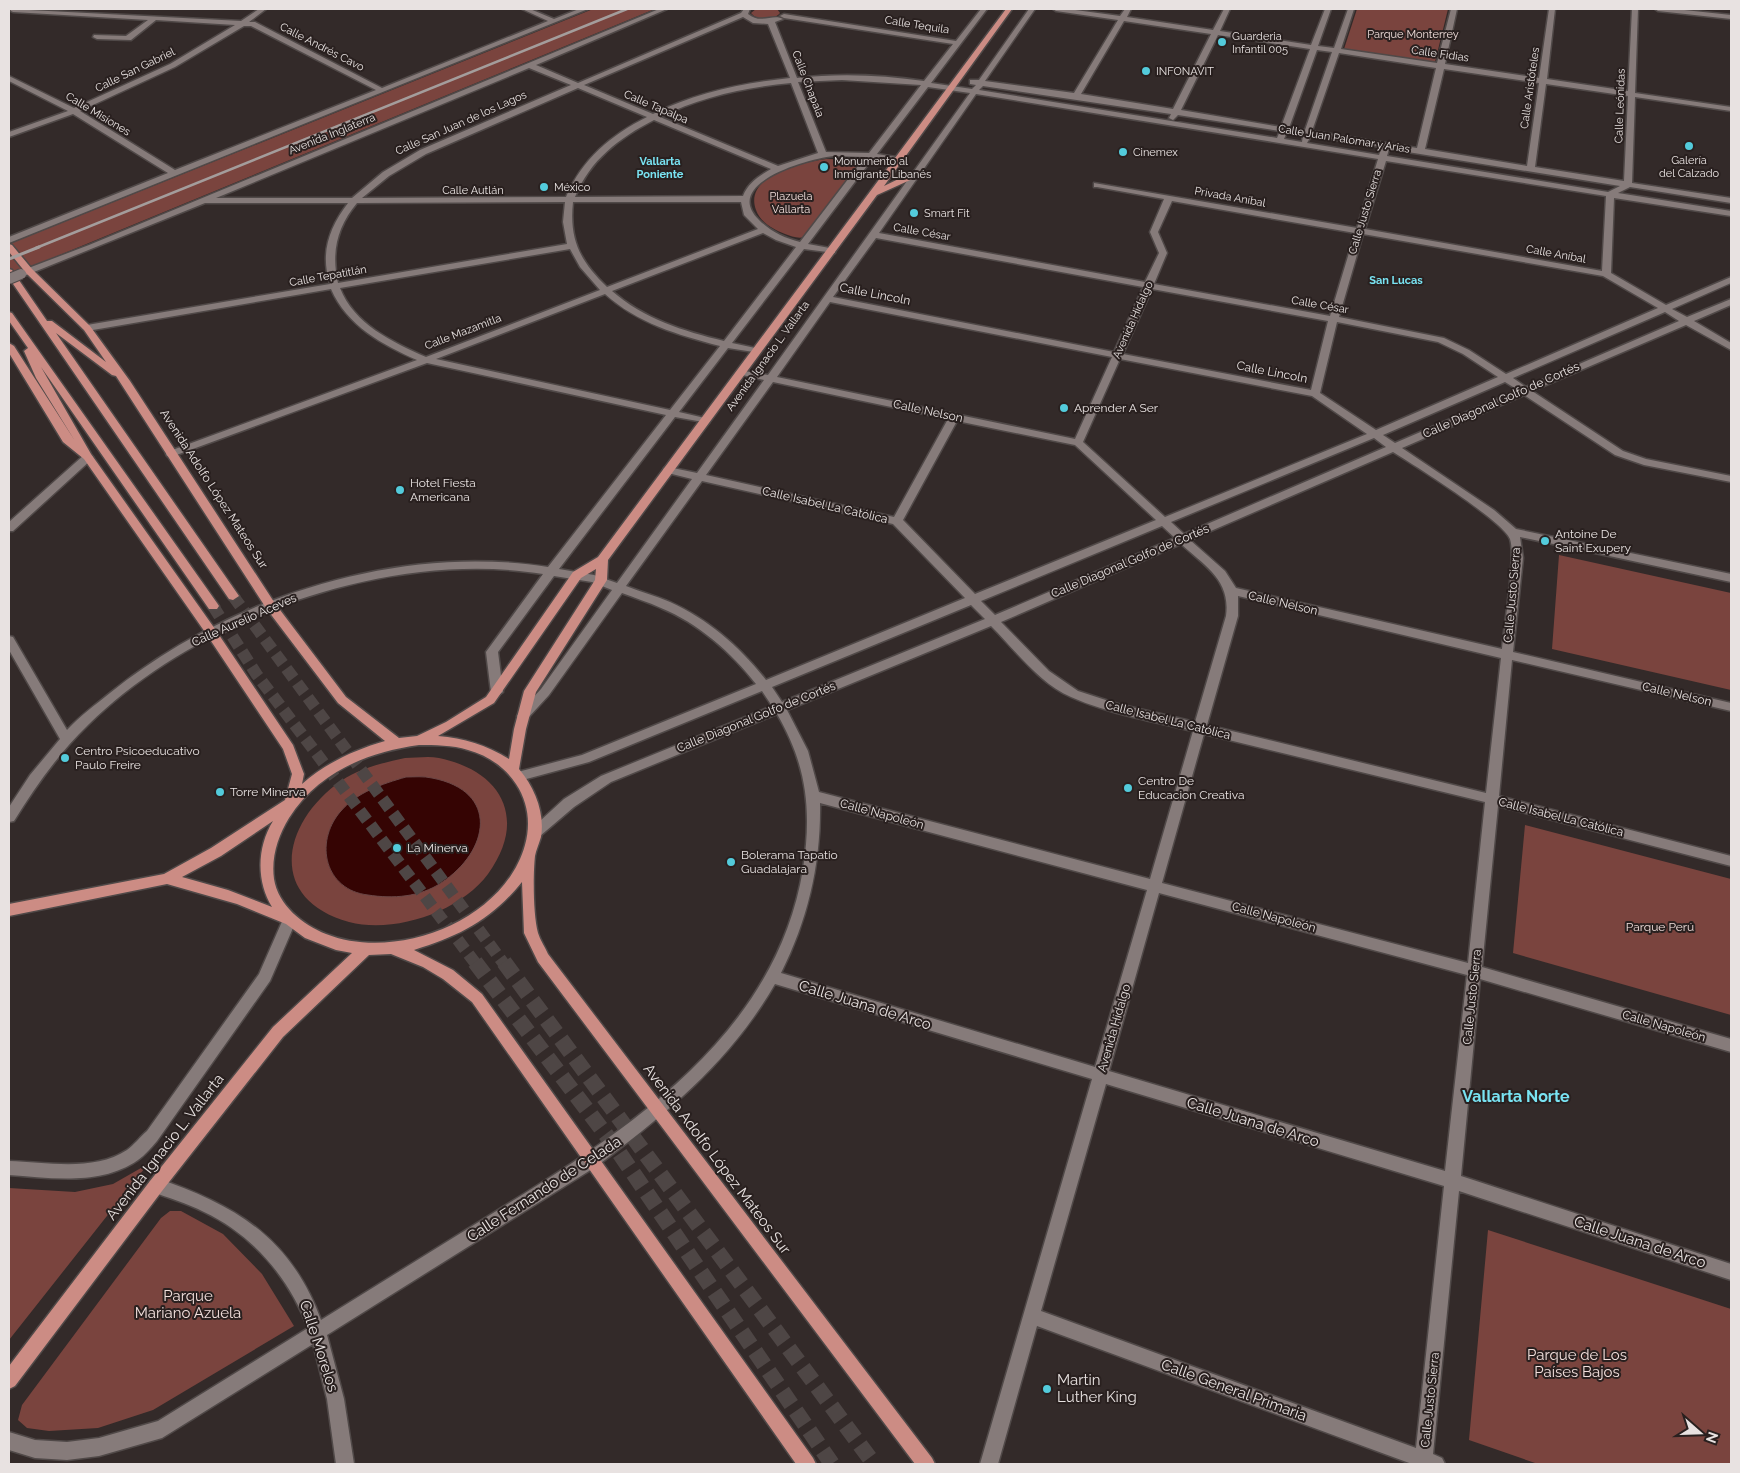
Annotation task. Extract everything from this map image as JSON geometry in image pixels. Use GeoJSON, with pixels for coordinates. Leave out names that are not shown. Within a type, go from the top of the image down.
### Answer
{"type":"FeatureCollection","features":[{"type":"Feature","properties":{"kind":"main road","name":"Avenida Ignacio L. Vallarta"},"geometry":{"type":"LineString","coordinates":[[420,740],[469,714],[490,700],[497,692],[577,575],[602,560],[1009,9]]}},
{"type":"Feature","properties":{"kind":"main road"},"geometry":{"type":"LineString","coordinates":[[874,194],[916,174]]}},
{"type":"Feature","properties":{"kind":"main road","name":"Avenida Adolfo López Mateos Sur"},"geometry":{"type":"LineString","coordinates":[[9,247],[25,272],[87,328],[126,381],[171,454],[270,605],[342,700],[396,743]]}},
{"type":"Feature","properties":{"kind":"main road"},"geometry":{"type":"LineString","coordinates":[[9,272],[233,596]]}},
{"type":"Feature","properties":{"kind":"main road"},"geometry":{"type":"LineString","coordinates":[[9,315],[213,606]]}},
{"type":"Feature","properties":{"kind":"main road"},"geometry":{"type":"LineString","coordinates":[[39,316],[126,381]]}},
{"type":"Feature","properties":{"kind":"main road"},"geometry":{"type":"LineString","coordinates":[[24,337],[35,370],[78,436],[88,457],[211,632],[289,748],[298,774],[291,803],[278,823],[270,844],[266,864],[268,885],[276,904],[289,920]]}},
{"type":"Feature","properties":{"kind":"main road"},"geometry":{"type":"LineString","coordinates":[[9,346],[67,440],[88,457]]}},
{"type":"Feature","properties":{"kind":"main road"},"geometry":{"type":"LineString","coordinates":[[516,773],[523,716],[530,690],[601,580],[602,560]]}},
{"type":"Feature","properties":{"kind":"main road"},"geometry":{"type":"LineString","coordinates":[[9,910],[167,879],[216,852],[291,803],[312,782],[337,765],[366,752],[396,743],[420,740],[447,741],[472,746],[495,756],[516,773],[529,792],[535,811],[535,832],[529,856],[516,878],[499,899],[476,917],[450,932],[421,943],[390,948],[366,949],[336,945],[310,935],[289,920],[245,900],[207,888],[167,879]]}},
{"type":"Feature","properties":{"kind":"main road","name":"Avenida Adolfo López Mateos Sur"},"geometry":{"type":"LineString","coordinates":[[529,856],[528,902],[531,933],[543,958],[926,1464]]}},
{"type":"Feature","properties":{"kind":"main road"},"geometry":{"type":"LineString","coordinates":[[390,948],[423,959],[458,981],[477,998],[807,1464]]}},
{"type":"Feature","properties":{"kind":"main road","name":"Avenida Ignacio L. Vallarta"},"geometry":{"type":"LineString","coordinates":[[9,1380],[156,1186],[278,1032],[366,949]]}},
{"type":"Feature","properties":{"kind":"street"},"geometry":{"type":"LineString","coordinates":[[135,17],[144,9]]}},
{"type":"Feature","properties":{"kind":"street","name":"Calle San Gabriel"},"geometry":{"type":"LineString","coordinates":[[9,135],[74,111],[167,68],[263,9]]}},
{"type":"Feature","properties":{"kind":"street"},"geometry":{"type":"LineString","coordinates":[[525,9],[553,22]]}},
{"type":"Feature","properties":{"kind":"street","name":"Avenida Inglaterra"},"geometry":{"type":"LineString","coordinates":[[9,240],[585,9]]}},
{"type":"Feature","properties":{"kind":"street","name":"Avenida Inglaterra"},"geometry":{"type":"LineString","coordinates":[[9,279],[92,247],[664,9]]}},
{"type":"Feature","properties":{"kind":"street"},"geometry":{"type":"LineString","coordinates":[[497,692],[492,652],[552,570],[984,9]]}},
{"type":"Feature","properties":{"kind":"street","name":"Avenida Ignacio L. Vallarta"},"geometry":{"type":"LineString","coordinates":[[523,716],[545,692],[700,477],[769,378],[874,235],[1032,9]]}},
{"type":"Feature","properties":{"kind":"street","name":"Calle Fidias"},"geometry":{"type":"LineString","coordinates":[[1056,9],[1731,109]]}},
{"type":"Feature","properties":{"kind":"street"},"geometry":{"type":"LineString","coordinates":[[1076,96],[1128,9]]}},
{"type":"Feature","properties":{"kind":"street"},"geometry":{"type":"LineString","coordinates":[[1171,123],[1227,9]]}},
{"type":"Feature","properties":{"kind":"street"},"geometry":{"type":"LineString","coordinates":[[1280,140],[1328,9]]}},
{"type":"Feature","properties":{"kind":"street"},"geometry":{"type":"LineString","coordinates":[[1304,144],[1351,9]]}},
{"type":"Feature","properties":{"kind":"street"},"geometry":{"type":"LineString","coordinates":[[1420,152],[1454,9]]}},
{"type":"Feature","properties":{"kind":"street","name":"Calle Aristóteles"},"geometry":{"type":"LineString","coordinates":[[1531,170],[1552,9]]}},
{"type":"Feature","properties":{"kind":"street","name":"Calle Leónidas"},"geometry":{"type":"LineString","coordinates":[[1628,185],[1635,9]]}},
{"type":"Feature","properties":{"kind":"street"},"geometry":{"type":"LineString","coordinates":[[1658,9],[1731,17]]}},
{"type":"Feature","properties":{"kind":"street","name":"Calle Andrés Cavo"},"geometry":{"type":"LineString","coordinates":[[12,10],[242,23],[257,26],[381,90]]}},
{"type":"Feature","properties":{"kind":"street"},"geometry":{"type":"LineString","coordinates":[[745,12],[753,21],[771,21],[784,13]]}},
{"type":"Feature","properties":{"kind":"street","name":"Calle San Juan de los Lagos"},"geometry":{"type":"LineString","coordinates":[[705,421],[426,360],[393,345],[354,318],[342,304],[335,286],[328,254],[334,231],[353,202],[371,183],[405,161],[745,12]]}},
{"type":"Feature","properties":{"kind":"street","name":"Calle Tequila"},"geometry":{"type":"LineString","coordinates":[[784,13],[958,43]]}},
{"type":"Feature","properties":{"kind":"street"},"geometry":{"type":"LineString","coordinates":[[97,37],[128,38],[155,18]]}},
{"type":"Feature","properties":{"kind":"street","name":"Calle Chapala"},"geometry":{"type":"LineString","coordinates":[[771,21],[823,155]]}},
{"type":"Feature","properties":{"kind":"street","name":"Calle Tapalpa"},"geometry":{"type":"LineString","coordinates":[[530,65],[775,168]]}},
{"type":"Feature","properties":{"kind":"street"},"geometry":{"type":"LineString","coordinates":[[757,351],[727,345],[654,322],[634,312],[605,290],[585,269],[572,246],[567,232],[569,200],[582,171],[596,156],[625,133],[653,118],[692,102],[737,88],[794,80],[854,77],[954,85]]}},
{"type":"Feature","properties":{"kind":"street","name":"Calle Misiones"},"geometry":{"type":"LineString","coordinates":[[9,78],[74,111],[174,173]]}},
{"type":"Feature","properties":{"kind":"street","name":"Calle Juan Palomar y Arias"},"geometry":{"type":"LineString","coordinates":[[954,85],[980,82],[1076,96],[1731,201]]}},
{"type":"Feature","properties":{"kind":"street","name":"Calle Juan Palomar y Arias"},"geometry":{"type":"LineString","coordinates":[[954,85],[1171,123],[1731,214]]}},
{"type":"Feature","properties":{"kind":"street","name":"Calle Justo Sierra"},"geometry":{"type":"LineString","coordinates":[[1315,394],[1333,320],[1386,147]]}},
{"type":"Feature","properties":{"kind":"street"},"geometry":{"type":"LineString","coordinates":[[832,251],[803,246],[763,230],[751,218],[747,208],[746,199],[751,188],[761,177],[775,168],[791,162],[823,155],[845,153],[899,160]]}},
{"type":"Feature","properties":{"kind":"street","name":"Privada Aníbal"},"geometry":{"type":"LineString","coordinates":[[1097,185],[1359,232]]}},
{"type":"Feature","properties":{"kind":"street"},"geometry":{"type":"LineString","coordinates":[[1606,274],[1610,194],[1628,185]]}},
{"type":"Feature","properties":{"kind":"street","name":"Avenida Hidalgo"},"geometry":{"type":"LineString","coordinates":[[1078,443],[1163,254],[1154,232],[1169,198]]}},
{"type":"Feature","properties":{"kind":"street","name":"Calle Autlán"},"geometry":{"type":"LineString","coordinates":[[200,201],[353,202],[746,199]]}},
{"type":"Feature","properties":{"kind":"street","name":"Calle Mazamitla"},"geometry":{"type":"LineString","coordinates":[[171,454],[426,360],[763,230]]}},
{"type":"Feature","properties":{"kind":"street","name":"Calle Aníbal"},"geometry":{"type":"LineString","coordinates":[[1359,232],[1606,274],[1731,347]]}},
{"type":"Feature","properties":{"kind":"street","name":"Calle César"},"geometry":{"type":"LineString","coordinates":[[874,235],[1441,340],[1466,352],[1624,456],[1644,462],[1731,479]]}},
{"type":"Feature","properties":{"kind":"street","name":"Calle Tepatitlán"},"geometry":{"type":"LineString","coordinates":[[87,328],[572,246]]}},
{"type":"Feature","properties":{"kind":"street","name":"Calle Diagonal Golfo de Cortés"},"geometry":{"type":"LineString","coordinates":[[516,773],[585,759],[1376,434],[1666,310],[1731,280]]}},
{"type":"Feature","properties":{"kind":"street","name":"Calle Lincoln"},"geometry":{"type":"LineString","coordinates":[[828,299],[1315,394],[1490,512],[1512,532]]}},
{"type":"Feature","properties":{"kind":"street","name":"Calle Diagonal Golfo de Cortés"},"geometry":{"type":"LineString","coordinates":[[535,832],[587,790],[606,779],[994,620],[1523,390],[1731,302]]}},
{"type":"Feature","properties":{"kind":"street","name":"Calle Nelson"},"geometry":{"type":"LineString","coordinates":[[741,372],[1078,443],[1221,574],[1233,591],[1731,707]]}},
{"type":"Feature","properties":{"kind":"street"},"geometry":{"type":"LineString","coordinates":[[897,521],[954,417]]}},
{"type":"Feature","properties":{"kind":"street"},"geometry":{"type":"LineString","coordinates":[[9,528],[88,457]]}},
{"type":"Feature","properties":{"kind":"street","name":"Calle Isabel La Católica"},"geometry":{"type":"LineString","coordinates":[[668,470],[897,521],[1045,674],[1074,694],[1117,708],[1731,861]]}},
{"type":"Feature","properties":{"kind":"street"},"geometry":{"type":"LineString","coordinates":[[1512,532],[1731,578]]}},
{"type":"Feature","properties":{"kind":"street","name":"Calle Justo Sierra"},"geometry":{"type":"LineString","coordinates":[[1428,1463],[1453,1182],[1518,549],[1512,532]]}},
{"type":"Feature","properties":{"kind":"street","name":"Calle Aurelio Aceves"},"geometry":{"type":"LineString","coordinates":[[9,817],[33,779],[66,739],[111,698],[140,675],[211,632],[270,605],[342,581],[415,568],[477,565],[552,570],[577,575]]}},
{"type":"Feature","properties":{"kind":"street","name":"Calle Fernando de Celada"},"geometry":{"type":"LineString","coordinates":[[9,1441],[36,1450],[70,1451],[105,1446],[162,1429],[591,1161],[658,1110],[710,1061],[744,1021],[773,977],[801,911],[813,852],[814,796],[806,762],[794,734],[780,708],[745,662],[710,631],[668,605],[620,586],[577,575]]}},
{"type":"Feature","properties":{"kind":"street","name":"Avenida Hidalgo"},"geometry":{"type":"LineString","coordinates":[[989,1464],[1232,616],[1234,604],[1233,591]]}},
{"type":"Feature","properties":{"kind":"street"},"geometry":{"type":"LineString","coordinates":[[9,640],[66,739]]}},
{"type":"Feature","properties":{"kind":"street","name":"Calle Napoleón"},"geometry":{"type":"LineString","coordinates":[[814,796],[1474,971],[1731,1046]]}},
{"type":"Feature","properties":{"kind":"street"},"geometry":{"type":"LineString","coordinates":[[9,1168],[84,1170],[109,1167],[131,1157],[152,1136],[266,977],[289,920]]}},
{"type":"Feature","properties":{"kind":"street","name":"Calle Juana de Arco"},"geometry":{"type":"LineString","coordinates":[[773,977],[1453,1182],[1731,1272]]}},
{"type":"Feature","properties":{"kind":"street","name":"Calle Morelos"},"geometry":{"type":"LineString","coordinates":[[156,1186],[197,1200],[218,1211],[253,1235],[280,1264],[302,1293],[318,1333],[334,1394],[345,1464]]}},
{"type":"Feature","properties":{"kind":"street","name":"Calle General Primaria"},"geometry":{"type":"LineString","coordinates":[[1032,1316],[1428,1463]]}},
{"type":"Feature","properties":{"kind":"green space"},"geometry":{"type":"Polygon","coordinates":[[[593,9],[655,9],[9,276],[9,244],[593,9]]]}},
{"type":"Feature","properties":{"kind":"green space"},"geometry":{"type":"Polygon","coordinates":[[[756,9],[777,9],[780,13],[774,18],[761,19],[751,13],[756,9]]]}},
{"type":"Feature","properties":{"kind":"green space","name":"Parque Monterrey"},"geometry":{"type":"Polygon","coordinates":[[[1357,9],[1448,9],[1435,62],[1344,49],[1357,9]]]}},
{"type":"Feature","properties":{"kind":"green space","name":"Plazuela Vallarta"},"geometry":{"type":"Polygon","coordinates":[[[826,159],[862,160],[804,237],[785,234],[764,222],[756,210],[754,198],[758,188],[766,179],[790,167],[826,159]]]}},
{"type":"Feature","properties":{"kind":"green space"},"geometry":{"type":"Polygon","coordinates":[[[1559,555],[1731,593],[1731,690],[1552,649],[1559,555]]]}},
{"type":"Feature","properties":{"kind":"green space"},"geometry":{"type":"Polygon","coordinates":[[[435,757],[461,764],[479,774],[493,786],[502,800],[507,817],[506,834],[500,854],[488,874],[476,887],[444,909],[425,917],[386,925],[367,925],[349,922],[322,911],[304,896],[294,878],[292,858],[296,838],[306,817],[321,798],[348,776],[372,766],[405,758],[435,757]]]}},
{"type":"Feature","properties":{"kind":"green space","name":"Parque Perú"},"geometry":{"type":"Polygon","coordinates":[[[1525,825],[1731,879],[1731,1015],[1513,953],[1525,825]]]}},
{"type":"Feature","properties":{"kind":"green space"},"geometry":{"type":"Polygon","coordinates":[[[148,1164],[9,1340],[9,1188],[75,1192],[113,1184],[148,1164]]]}},
{"type":"Feature","properties":{"kind":"green space","name":"Parque Mariano Azuela"},"geometry":{"type":"Polygon","coordinates":[[[170,1211],[181,1211],[223,1234],[262,1274],[294,1326],[153,1410],[98,1428],[49,1431],[27,1428],[18,1420],[22,1405],[161,1218],[170,1211]]]}},
{"type":"Feature","properties":{"kind":"green space","name":"Parque de Los Países Bajos"},"geometry":{"type":"Polygon","coordinates":[[[1488,1230],[1731,1309],[1731,1464],[1538,1464],[1469,1440],[1488,1230]]]}},
{"type":"Feature","properties":{"kind":"shaded area"},"geometry":{"type":"Polygon","coordinates":[[[406,777],[432,778],[454,785],[469,795],[478,808],[480,823],[478,839],[470,855],[457,870],[433,888],[397,897],[368,895],[353,891],[333,875],[328,863],[326,851],[327,837],[332,824],[340,812],[354,799],[379,786],[406,777]]]}},
{"type":"Feature","properties":{"kind":"tunnel"},"geometry":{"type":"LineString","coordinates":[[233,596],[504,964]]}},
{"type":"Feature","properties":{"kind":"tunnel"},"geometry":{"type":"LineString","coordinates":[[213,606],[257,675],[476,964]]}},
{"type":"Feature","properties":{"kind":"tunnel"},"geometry":{"type":"LineString","coordinates":[[475,962],[616,1148],[832,1464]]}},
{"type":"Feature","properties":{"kind":"tunnel"},"geometry":{"type":"LineString","coordinates":[[504,962],[874,1464]]}},
{"type":"Feature","properties":{"kind":"railway"},"geometry":{"type":"LineString","coordinates":[[36,248],[627,9]]}},
{"type":"Feature","properties":{"kind":"railway"},"geometry":{"type":"LineString","coordinates":[[9,259],[39,247]]}},
{"type":"Feature","properties":{"kind":"place","name":"Guarderia Infantil 005"},"geometry":{"type":"Point","coordinates":[1222,42]}},
{"type":"Feature","properties":{"kind":"place","name":"INFONAVIT"},"geometry":{"type":"Point","coordinates":[1146,71]}},
{"type":"Feature","properties":{"kind":"place","name":"Galería del Calzado"},"geometry":{"type":"Point","coordinates":[1689,146]}},
{"type":"Feature","properties":{"kind":"place","name":"Cinemex"},"geometry":{"type":"Point","coordinates":[1123,152]}},
{"type":"Feature","properties":{"kind":"place","name":"Monumento al Inmigrante Libanés"},"geometry":{"type":"Point","coordinates":[824,167]}},
{"type":"Feature","properties":{"kind":"place","name":"México"},"geometry":{"type":"Point","coordinates":[544,187]}},
{"type":"Feature","properties":{"kind":"place","name":"Smart Fit"},"geometry":{"type":"Point","coordinates":[914,213]}},
{"type":"Feature","properties":{"kind":"place","name":"Aprender A Ser"},"geometry":{"type":"Point","coordinates":[1064,408]}},
{"type":"Feature","properties":{"kind":"place","name":"Hotel Fiesta Americana"},"geometry":{"type":"Point","coordinates":[400,490]}},
{"type":"Feature","properties":{"kind":"place","name":"Antoine De Saint Exupery"},"geometry":{"type":"Point","coordinates":[1545,541]}},
{"type":"Feature","properties":{"kind":"place","name":"Centro Psicoeducativo Paulo Freire"},"geometry":{"type":"Point","coordinates":[65,758]}},
{"type":"Feature","properties":{"kind":"place","name":"Centro De Educacion Creativa"},"geometry":{"type":"Point","coordinates":[1128,788]}},
{"type":"Feature","properties":{"kind":"place","name":"Torre Minerva"},"geometry":{"type":"Point","coordinates":[220,792]}},
{"type":"Feature","properties":{"kind":"place","name":"La Minerva"},"geometry":{"type":"Point","coordinates":[397,848]}},
{"type":"Feature","properties":{"kind":"place","name":"Bolerama Tapatio Guadalajara"},"geometry":{"type":"Point","coordinates":[731,862]}},
{"type":"Feature","properties":{"kind":"place","name":"Martin Luther King"},"geometry":{"type":"Point","coordinates":[1047,1389]}},
{"type":"Feature","properties":{"kind":"district","name":"Vallarta Poniente"},"geometry":{"type":"Point","coordinates":[660,167]}},
{"type":"Feature","properties":{"kind":"district","name":"San Lucas"},"geometry":{"type":"Point","coordinates":[1396,280]}},
{"type":"Feature","properties":{"kind":"district","name":"Vallarta Norte"},"geometry":{"type":"Point","coordinates":[1516,1096]}}]}
